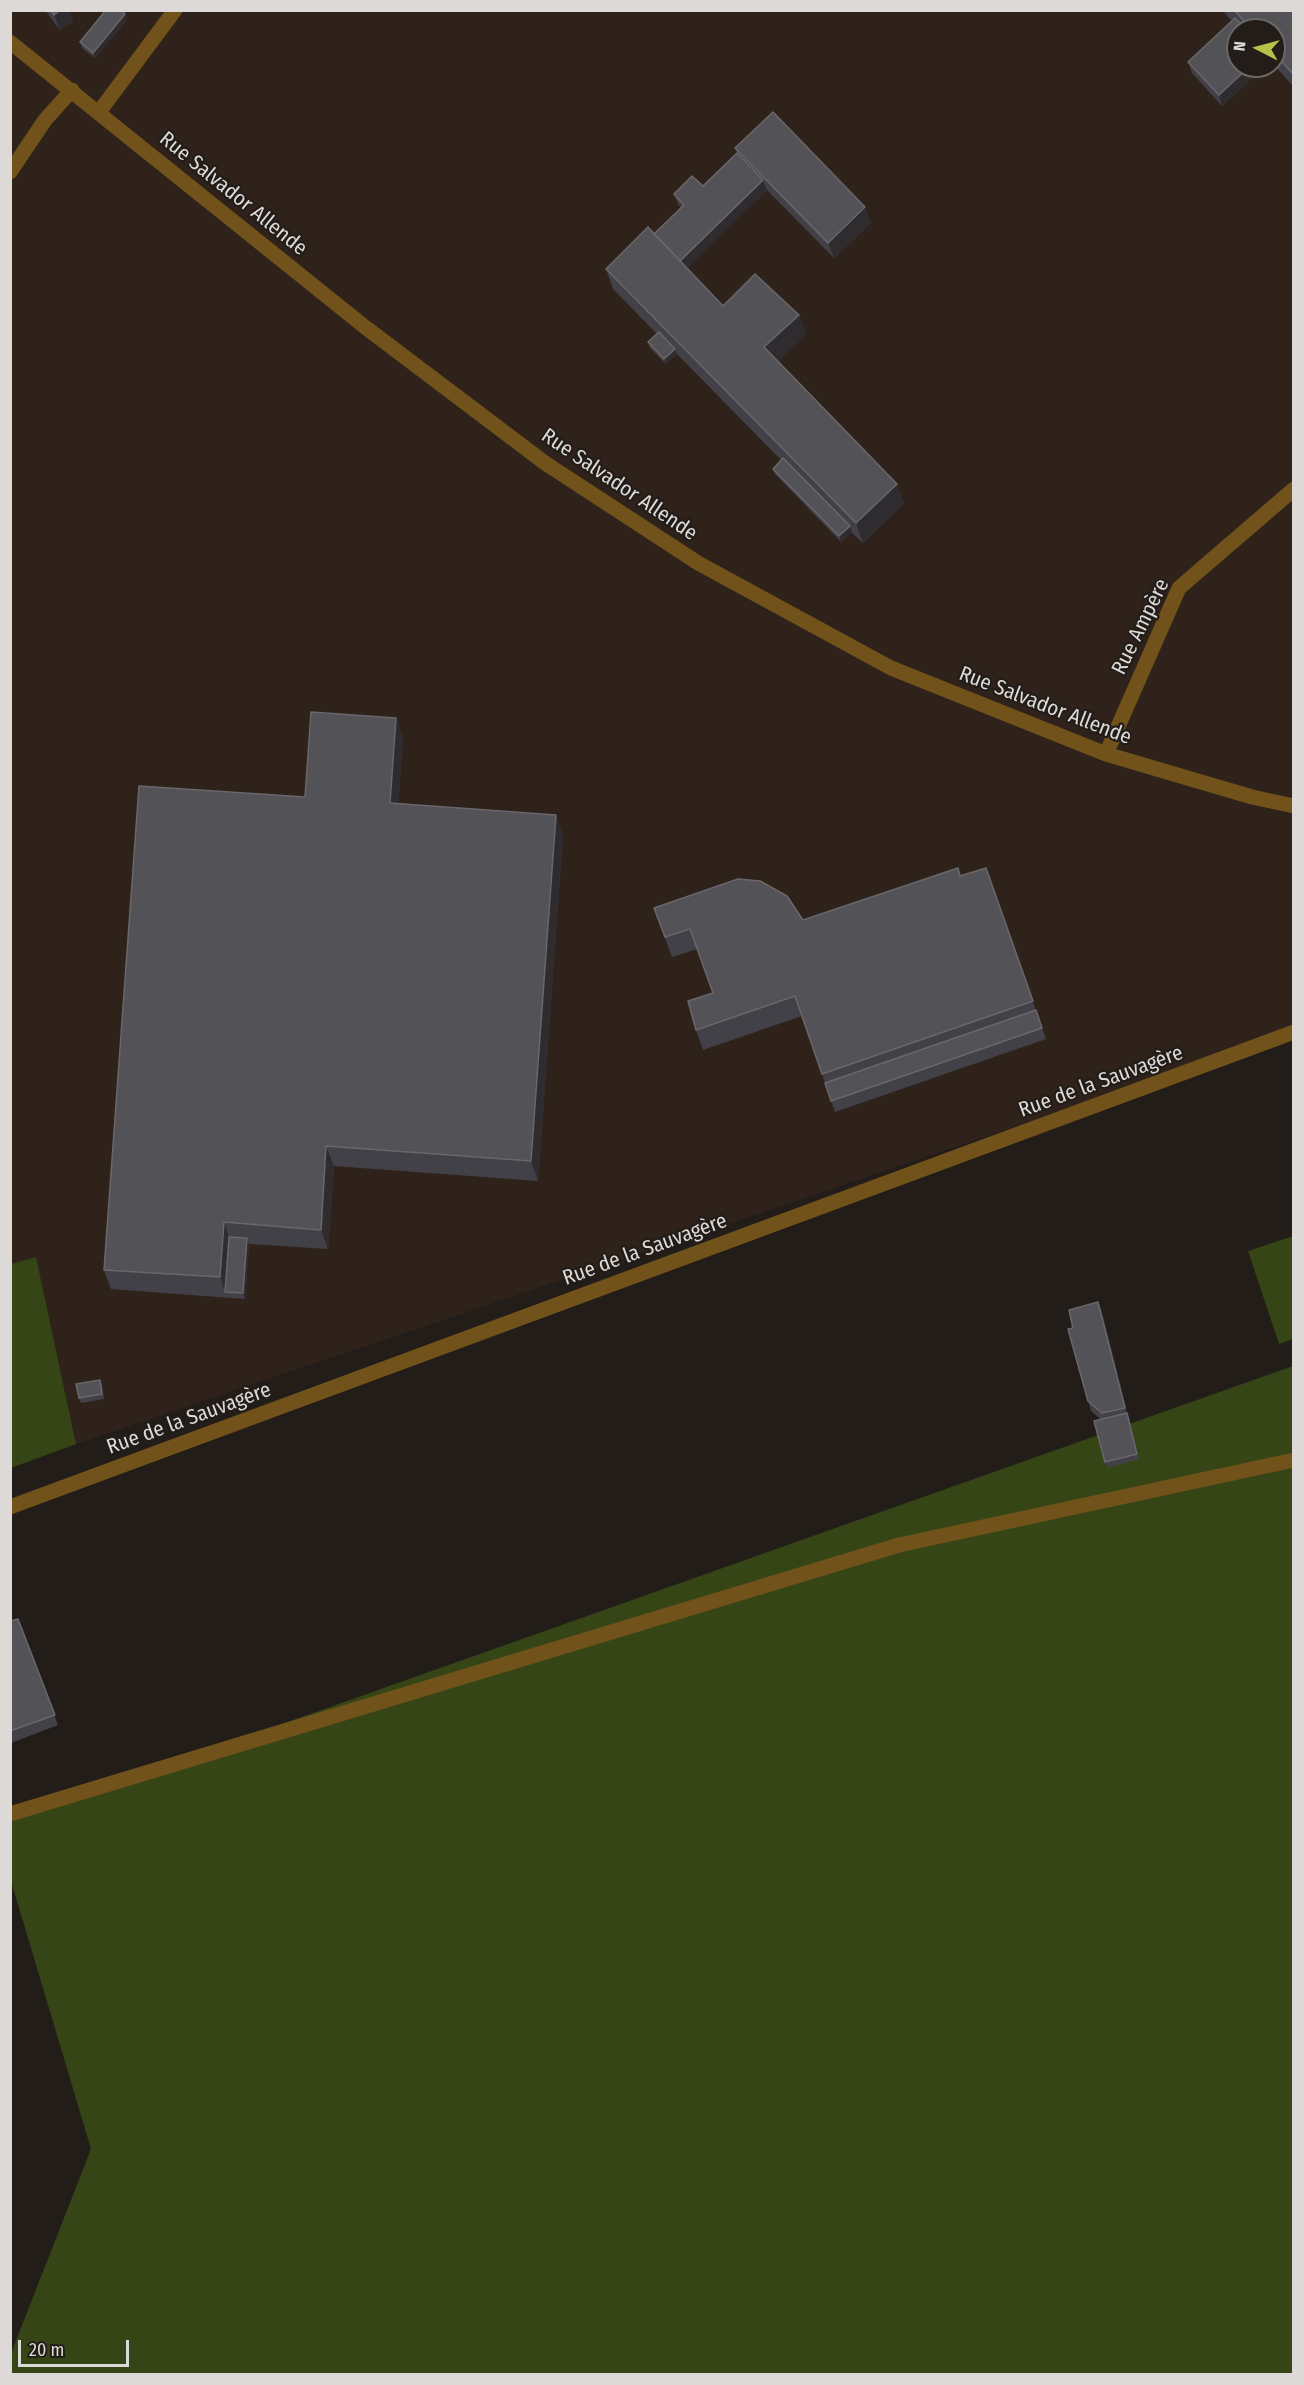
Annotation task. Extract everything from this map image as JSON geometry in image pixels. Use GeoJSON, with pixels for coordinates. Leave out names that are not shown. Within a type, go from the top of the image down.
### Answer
{"type":"FeatureCollection","features":[{"type":"Feature","properties":{"kind":"street"},"geometry":{"type":"LineString","coordinates":[[99,112],[175,10]]}},
{"type":"Feature","properties":{"kind":"street","name":"Rue Salvador Allende"},"geometry":{"type":"LineString","coordinates":[[10,42],[365,327],[545,463],[698,563],[891,668],[1106,754],[1252,797],[1293,806]]}},
{"type":"Feature","properties":{"kind":"street"},"geometry":{"type":"LineString","coordinates":[[10,172],[45,120],[72,90]]}},
{"type":"Feature","properties":{"kind":"street","name":"Rue Ampère"},"geometry":{"type":"LineString","coordinates":[[1106,754],[1179,588],[1293,489]]}},
{"type":"Feature","properties":{"kind":"street","name":"Rue de la Sauvagère"},"geometry":{"type":"LineString","coordinates":[[10,1507],[1293,1032]]}},
{"type":"Feature","properties":{"kind":"street"},"geometry":{"type":"LineString","coordinates":[[10,1814],[899,1545],[1293,1460]]}},
{"type":"Feature","properties":{"kind":"shaded area"},"geometry":{"type":"Polygon","coordinates":[[[11,11],[1293,11],[1293,1033],[76,1444],[36,1258],[11,1264],[11,11]]]}},
{"type":"Feature","properties":{"kind":"green space"},"geometry":{"type":"Polygon","coordinates":[[[1293,1236],[1293,1339],[1279,1344],[1248,1251],[1293,1236]]]}},
{"type":"Feature","properties":{"kind":"green space"},"geometry":{"type":"Polygon","coordinates":[[[36,1257],[76,1444],[11,1468],[11,1264],[36,1257]]]}},
{"type":"Feature","properties":{"kind":"green space"},"geometry":{"type":"Polygon","coordinates":[[[1293,1366],[1293,2374],[11,2374],[10,2356],[91,2149],[11,1881],[11,1820],[1293,1366]]]}},
{"type":"Feature","properties":{"kind":"building"},"geometry":{"type":"Polygon","coordinates":[[[106,10],[121,10],[125,14],[93,53],[80,42],[106,10]]]}},
{"type":"Feature","properties":{"kind":"building"},"geometry":{"type":"Polygon","coordinates":[[[1234,10],[1293,10],[1293,74],[1286,66],[1286,18],[1241,18],[1234,10]]]}},
{"type":"Feature","properties":{"kind":"building"},"geometry":{"type":"Polygon","coordinates":[[[1226,26],[1226,78],[1237,78],[1219,95],[1188,62],[1226,26]]]}},
{"type":"Feature","properties":{"kind":"building"},"geometry":{"type":"Polygon","coordinates":[[[773,112],[865,207],[828,243],[735,148],[773,112]]]}},
{"type":"Feature","properties":{"kind":"building"},"geometry":{"type":"Polygon","coordinates":[[[737,153],[763,180],[680,261],[654,234],[684,205],[674,194],[692,176],[703,186],[737,153]]]}},
{"type":"Feature","properties":{"kind":"building"},"geometry":{"type":"Polygon","coordinates":[[[648,227],[723,306],[755,274],[799,315],[764,347],[897,484],[856,523],[606,269],[648,227]]]}},
{"type":"Feature","properties":{"kind":"building"},"geometry":{"type":"Polygon","coordinates":[[[659,332],[675,349],[664,359],[648,342],[659,332]]]}},
{"type":"Feature","properties":{"kind":"building"},"geometry":{"type":"Polygon","coordinates":[[[783,458],[850,526],[839,536],[773,469],[783,458]]]}},
{"type":"Feature","properties":{"kind":"building"},"geometry":{"type":"Polygon","coordinates":[[[311,712],[396,718],[390,803],[556,815],[531,1161],[326,1146],[321,1230],[224,1222],[220,1277],[104,1270],[139,786],[305,797],[311,712]]]}},
{"type":"Feature","properties":{"kind":"building"},"geometry":{"type":"Polygon","coordinates":[[[958,868],[960,876],[986,868],[1033,1001],[822,1074],[795,996],[696,1030],[688,1001],[713,993],[690,929],[665,937],[654,908],[738,879],[760,881],[787,896],[803,920],[958,868]]]}},
{"type":"Feature","properties":{"kind":"building"},"geometry":{"type":"Polygon","coordinates":[[[1036,1010],[1042,1028],[831,1101],[825,1083],[1036,1010]]]}},
{"type":"Feature","properties":{"kind":"building"},"geometry":{"type":"Polygon","coordinates":[[[229,1237],[247,1238],[243,1293],[225,1292],[229,1237]]]}},
{"type":"Feature","properties":{"kind":"building"},"geometry":{"type":"Polygon","coordinates":[[[1098,1302],[1125,1408],[1102,1413],[1088,1401],[1068,1329],[1073,1328],[1069,1310],[1098,1302]]]}},
{"type":"Feature","properties":{"kind":"building"},"geometry":{"type":"Polygon","coordinates":[[[100,1380],[102,1394],[79,1398],[76,1384],[100,1380]]]}},
{"type":"Feature","properties":{"kind":"building"},"geometry":{"type":"Polygon","coordinates":[[[1127,1413],[1137,1454],[1105,1462],[1094,1421],[1127,1413]]]}},
{"type":"Feature","properties":{"kind":"building"},"geometry":{"type":"Polygon","coordinates":[[[18,1619],[55,1715],[10,1731],[10,1621],[18,1619]]]}}]}
